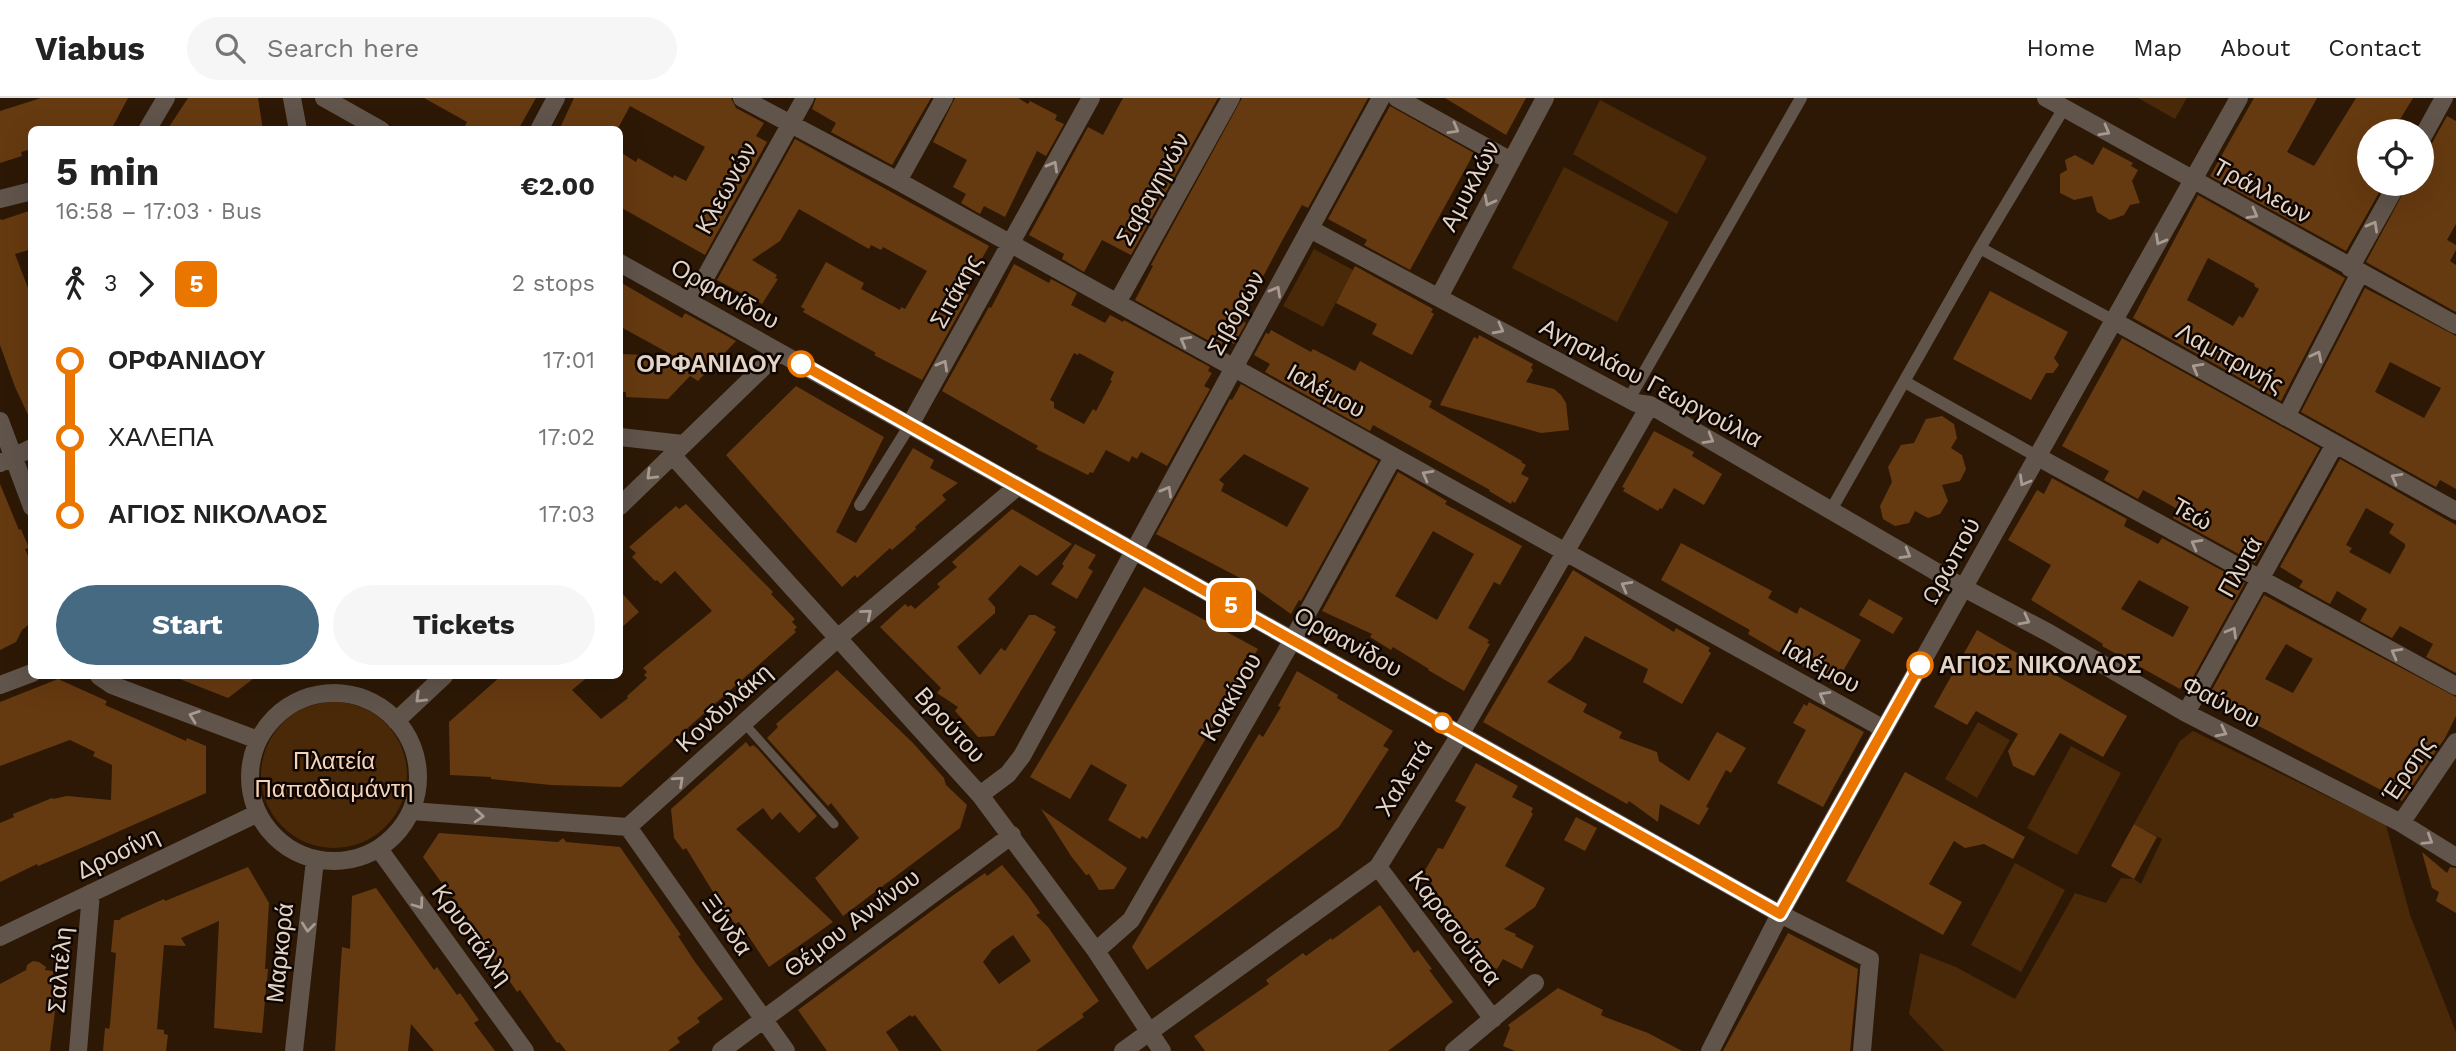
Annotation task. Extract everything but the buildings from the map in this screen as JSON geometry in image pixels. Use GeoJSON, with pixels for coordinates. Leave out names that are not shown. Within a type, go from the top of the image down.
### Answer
{"type":"FeatureCollection","features":[{"type":"Feature","properties":{"kind":"street"},"geometry":{"type":"LineString","coordinates":[[149,126],[166,98]]}},
{"type":"Feature","properties":{"kind":"street"},"geometry":{"type":"LineString","coordinates":[[292,98],[297,126]]}},
{"type":"Feature","properties":{"kind":"street"},"geometry":{"type":"LineString","coordinates":[[324,98],[374,126]]}},
{"type":"Feature","properties":{"kind":"street"},"geometry":{"type":"LineString","coordinates":[[541,126],[556,98]]}},
{"type":"Feature","properties":{"kind":"street","name":"Ιαλέμου"},"geometry":{"type":"LineString","coordinates":[[742,98],[1011,243],[1884,729]]}},
{"type":"Feature","properties":{"kind":"street","name":"Κλεωνών"},"geometry":{"type":"LineString","coordinates":[[691,303],[805,98]]}},
{"type":"Feature","properties":{"kind":"street"},"geometry":{"type":"LineString","coordinates":[[898,181],[944,98]]}},
{"type":"Feature","properties":{"kind":"street","name":"Σιτάκης"},"geometry":{"type":"LineString","coordinates":[[860,505],[909,425],[1091,98]]}},
{"type":"Feature","properties":{"kind":"street","name":"Σαβαγηνών"},"geometry":{"type":"LineString","coordinates":[[1117,303],[1231,98]]}},
{"type":"Feature","properties":{"kind":"street","name":"Σιβόρων"},"geometry":{"type":"LineString","coordinates":[[1134,551],[1381,98]]}},
{"type":"Feature","properties":{"kind":"street"},"geometry":{"type":"LineString","coordinates":[[1397,98],[1511,161]]}},
{"type":"Feature","properties":{"kind":"street","name":"Αμυκλών"},"geometry":{"type":"LineString","coordinates":[[1439,297],[1545,98]]}},
{"type":"Feature","properties":{"kind":"street"},"geometry":{"type":"LineString","coordinates":[[1629,399],[1801,98]]}},
{"type":"Feature","properties":{"kind":"street","name":"Τράλλεων"},"geometry":{"type":"LineString","coordinates":[[2046,98],[2355,271],[2456,324]]}},
{"type":"Feature","properties":{"kind":"street","name":"Ωρωπού"},"geometry":{"type":"LineString","coordinates":[[1710,1051],[1780,914],[2239,98]]}},
{"type":"Feature","properties":{"kind":"street"},"geometry":{"type":"LineString","coordinates":[[2432,119],[2444,98]]}},
{"type":"Feature","properties":{"kind":"street"},"geometry":{"type":"LineString","coordinates":[[1831,510],[1980,248],[2064,108]]}},
{"type":"Feature","properties":{"kind":"street"},"geometry":{"type":"LineString","coordinates":[[0,199],[28,192]]}},
{"type":"Feature","properties":{"kind":"street"},"geometry":{"type":"LineString","coordinates":[[2286,417],[2391,196]]}},
{"type":"Feature","properties":{"kind":"street","name":"Αγησιλάου Γεωργούλια"},"geometry":{"type":"LineString","coordinates":[[1310,229],[1636,403],[1650,405],[1964,588]]}},
{"type":"Feature","properties":{"kind":"street","name":"Λαμπρινής"},"geometry":{"type":"LineString","coordinates":[[1980,248],[2456,511]]}},
{"type":"Feature","properties":{"kind":"street","name":"Ορφανίδου"},"geometry":{"type":"LineString","coordinates":[[623,265],[1780,914],[1870,959],[1860,1048]]}},
{"type":"Feature","properties":{"kind":"street"},"geometry":{"type":"LineString","coordinates":[[623,503],[779,352]]}},
{"type":"Feature","properties":{"kind":"street","name":"Τεώ"},"geometry":{"type":"LineString","coordinates":[[1905,382],[2456,686]]}},
{"type":"Feature","properties":{"kind":"street","name":"Χαλεπά"},"geometry":{"type":"LineString","coordinates":[[1123,1051],[1378,867],[1461,733],[1650,405]]}},
{"type":"Feature","properties":{"kind":"street"},"geometry":{"type":"LineString","coordinates":[[0,421],[6,460],[28,500]]}},
{"type":"Feature","properties":{"kind":"street"},"geometry":{"type":"LineString","coordinates":[[623,438],[677,450]]}},
{"type":"Feature","properties":{"kind":"street","name":"Πλυτά"},"geometry":{"type":"LineString","coordinates":[[2186,713],[2335,444]]}},
{"type":"Feature","properties":{"kind":"street"},"geometry":{"type":"LineString","coordinates":[[6,460],[28,449]]}},
{"type":"Feature","properties":{"kind":"street","name":"Βρούτου"},"geometry":{"type":"LineString","coordinates":[[677,450],[980,795],[1096,951],[1162,1051]]}},
{"type":"Feature","properties":{"kind":"street","name":"Κοκκίνου"},"geometry":{"type":"LineString","coordinates":[[1096,951],[1131,920],[1394,457]]}},
{"type":"Feature","properties":{"kind":"street","name":"Κονδυλάκη"},"geometry":{"type":"LineString","coordinates":[[628,827],[839,637],[1018,485]]}},
{"type":"Feature","properties":{"kind":"street"},"geometry":{"type":"LineString","coordinates":[[980,795],[1008,774],[1022,756],[1134,551]]}},
{"type":"Feature","properties":{"kind":"street","name":"Φαύνου"},"geometry":{"type":"LineString","coordinates":[[1964,588],[2049,633],[2186,713],[2401,823],[2456,857]]}},
{"type":"Feature","properties":{"kind":"street"},"geometry":{"type":"LineString","coordinates":[[0,685],[28,674]]}},
{"type":"Feature","properties":{"kind":"street"},"geometry":{"type":"LineString","coordinates":[[103,679],[112,685],[258,740]]}},
{"type":"Feature","properties":{"kind":"street"},"geometry":{"type":"LineString","coordinates":[[397,721],[441,679]]}},
{"type":"Feature","properties":{"kind":"street"},"geometry":{"type":"LineString","coordinates":[[333,684],[384,709],[397,721],[410,741],[418,764],[418,788],[411,811],[393,838],[379,849],[359,858],[337,862],[315,859],[292,850],[272,834],[258,813],[251,795],[250,776],[258,740],[271,721],[289,706],[333,684]]}},
{"type":"Feature","properties":{"kind":"street","name":"Έρσης"},"geometry":{"type":"LineString","coordinates":[[2401,823],[2456,742]]}},
{"type":"Feature","properties":{"kind":"street"},"geometry":{"type":"LineString","coordinates":[[411,811],[628,827]]}},
{"type":"Feature","properties":{"kind":"street","name":"Δροσίνη"},"geometry":{"type":"LineString","coordinates":[[0,937],[258,813]]}},
{"type":"Feature","properties":{"kind":"street","name":"Ξύνδα"},"geometry":{"type":"LineString","coordinates":[[628,827],[786,1051]]}},
{"type":"Feature","properties":{"kind":"street","name":"Θέμου Αννίνου"},"geometry":{"type":"LineString","coordinates":[[721,1051],[1012,835]]}},
{"type":"Feature","properties":{"kind":"street","name":"Κρυστάλλη"},"geometry":{"type":"LineString","coordinates":[[379,849],[525,1051]]}},
{"type":"Feature","properties":{"kind":"street","name":"Μαρκορά"},"geometry":{"type":"LineString","coordinates":[[294,1051],[315,859]]}},
{"type":"Feature","properties":{"kind":"street","name":"Καρασούτσα"},"geometry":{"type":"LineString","coordinates":[[1378,867],[1493,1019]]}},
{"type":"Feature","properties":{"kind":"street","name":"Σαλτέλη"},"geometry":{"type":"LineString","coordinates":[[78,1051],[91,893]]}},
{"type":"Feature","properties":{"kind":"street"},"geometry":{"type":"LineString","coordinates":[[1454,1051],[1535,983]]}},
{"type":"Feature","properties":{"kind":"lane"},"geometry":{"type":"LineString","coordinates":[[744,723],[834,824]]}},
{"type":"Feature","properties":{"kind":"green space"},"geometry":{"type":"Polygon","coordinates":[[[2138,98],[2187,98],[2175,119],[2138,98]]]}},
{"type":"Feature","properties":{"kind":"green space"},"geometry":{"type":"Polygon","coordinates":[[[1600,100],[1707,157],[1677,214],[1573,154],[1600,100]]]}},
{"type":"Feature","properties":{"kind":"green space"},"geometry":{"type":"Polygon","coordinates":[[[1564,167],[1669,222],[1617,322],[1512,268],[1564,167]]]}},
{"type":"Feature","properties":{"kind":"green space"},"geometry":{"type":"Polygon","coordinates":[[[1314,249],[1353,270],[1323,327],[1283,306],[1314,249]]]}},
{"type":"Feature","properties":{"kind":"green space","name":"Πλατεία Παπαδιαμάντη"},"geometry":{"type":"Polygon","coordinates":[[[334,702],[362,707],[386,723],[402,747],[407,775],[402,803],[386,827],[362,843],[334,848],[306,843],[282,827],[266,803],[261,775],[266,747],[282,723],[306,707],[334,702]]]}},
{"type":"Feature","properties":{"kind":"green space"},"geometry":{"type":"Polygon","coordinates":[[[1978,722],[2010,740],[1977,798],[1945,779],[1978,722]]]}},
{"type":"Feature","properties":{"kind":"green space"},"geometry":{"type":"Polygon","coordinates":[[[2193,731],[2386,825],[2410,915],[2456,1032],[2456,1051],[1944,1051],[1909,1014],[1920,953],[1956,967],[2015,999],[2075,893],[2106,903],[2121,878],[2134,879],[2141,884],[2162,839],[2134,824],[2180,741],[2193,731]]]}},
{"type":"Feature","properties":{"kind":"green space"},"geometry":{"type":"Polygon","coordinates":[[[2071,746],[2121,773],[2077,855],[2027,828],[2071,746]]]}},
{"type":"Feature","properties":{"kind":"green space"},"geometry":{"type":"Polygon","coordinates":[[[2015,863],[2065,890],[2021,972],[1971,945],[2015,863]]]}},
{"type":"Feature","properties":{"kind":"bus line","name":"5"},"geometry":{"type":"LineString","coordinates":[[801,364],[1780,914],[1920,665]]}},
{"type":"Feature","properties":{"kind":"place","name":"ΟΡΦΑΝΙΔΟΥ"},"geometry":{"type":"Point","coordinates":[801,364]}},
{"type":"Feature","properties":{"kind":"place","name":"ΑΓΙΟΣ ΝΙΚΟΛΑΟΣ"},"geometry":{"type":"Point","coordinates":[1920,665]}}]}
